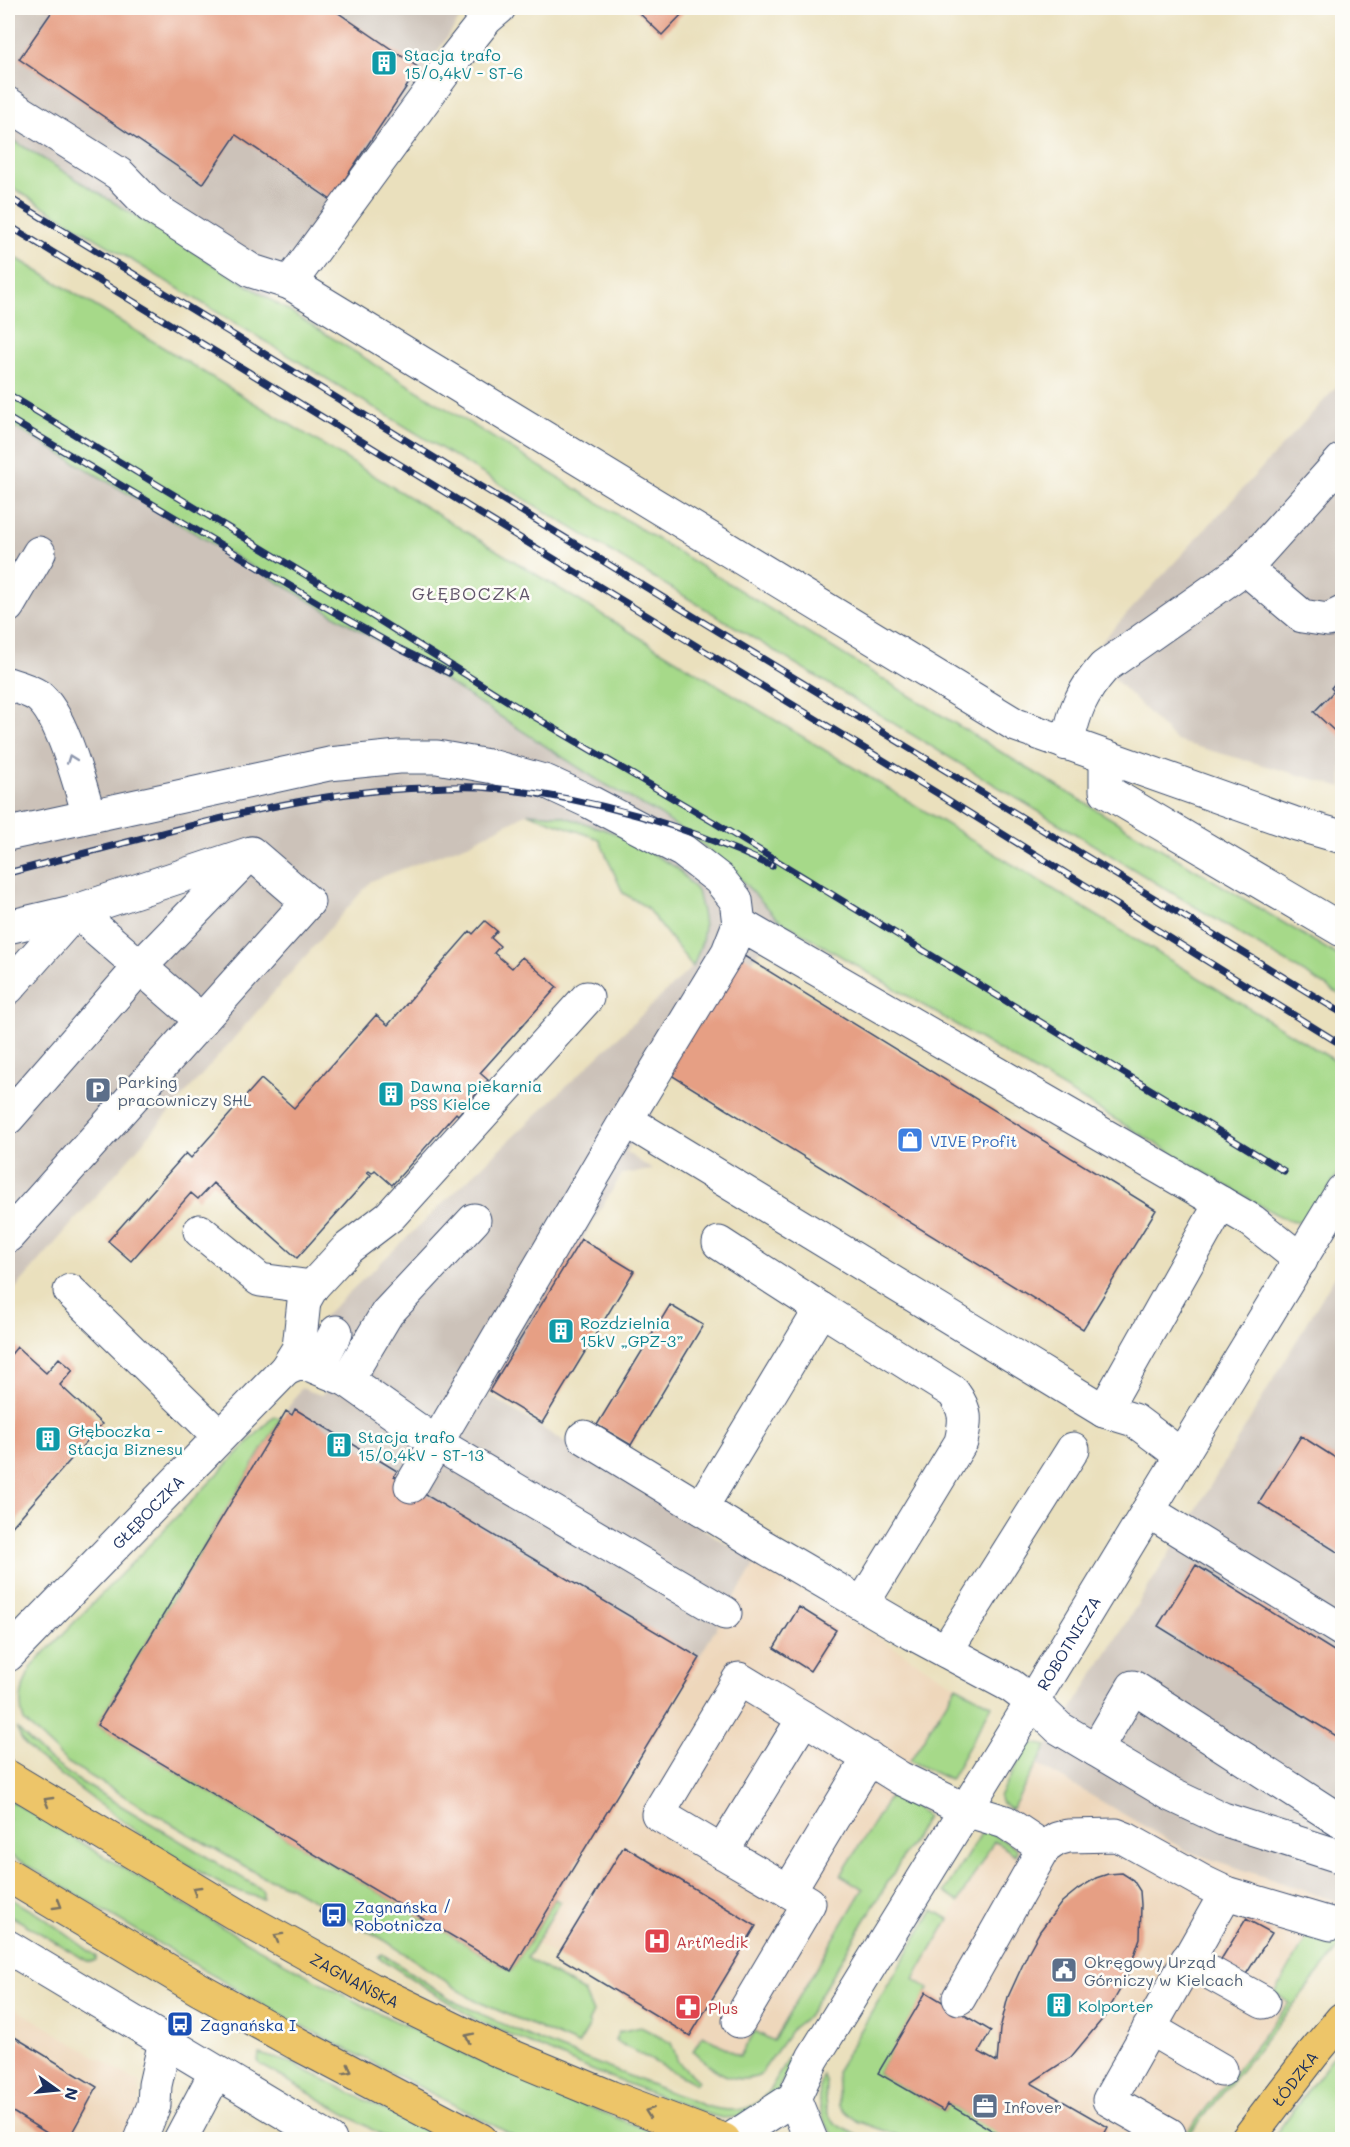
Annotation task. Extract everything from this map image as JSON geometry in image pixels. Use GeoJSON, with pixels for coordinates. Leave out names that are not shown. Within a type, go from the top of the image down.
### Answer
{"type":"FeatureCollection","features":[{"type":"Feature","properties":{"kind":"main road","name":"ZAGNAŃSKA"},"geometry":{"type":"LineString","coordinates":[[10,1772],[246,1920],[371,1989],[499,2051],[610,2097],[724,2139]]}},
{"type":"Feature","properties":{"kind":"main road"},"geometry":{"type":"LineString","coordinates":[[8,1875],[286,2038],[481,2139]]}},
{"type":"Feature","properties":{"kind":"main road","name":"ŁÓDZKA"},"geometry":{"type":"LineString","coordinates":[[1247,2139],[1342,2019]]}},
{"type":"Feature","properties":{"kind":"street"},"geometry":{"type":"LineString","coordinates":[[290,283],[451,63],[486,19],[499,8]]}},
{"type":"Feature","properties":{"kind":"street"},"geometry":{"type":"LineString","coordinates":[[8,104],[120,174],[150,206],[252,271],[290,283],[1016,725],[1293,823],[1342,837]]}},
{"type":"Feature","properties":{"kind":"street"},"geometry":{"type":"LineString","coordinates":[[1067,744],[1076,709],[1088,686],[1104,667],[1245,568],[1342,460]]}},
{"type":"Feature","properties":{"kind":"street"},"geometry":{"type":"LineString","coordinates":[[8,606],[39,553]]}},
{"type":"Feature","properties":{"kind":"street"},"geometry":{"type":"LineString","coordinates":[[1245,568],[1302,616],[1328,620],[1342,614]]}},
{"type":"Feature","properties":{"kind":"street"},"geometry":{"type":"LineString","coordinates":[[8,684],[39,697],[52,711],[70,756],[89,815]]}},
{"type":"Feature","properties":{"kind":"street"},"geometry":{"type":"LineString","coordinates":[[8,834],[329,764],[399,757],[437,757],[494,767],[547,782],[590,802],[683,851],[719,879],[736,900],[739,924],[728,952],[626,1120],[411,1486]]}},
{"type":"Feature","properties":{"kind":"street"},"geometry":{"type":"LineString","coordinates":[[1106,758],[1106,791],[1342,930]]}},
{"type":"Feature","properties":{"kind":"street"},"geometry":{"type":"LineString","coordinates":[[8,927],[76,911],[251,853]]}},
{"type":"Feature","properties":{"kind":"street"},"geometry":{"type":"LineString","coordinates":[[8,1118],[140,968],[251,853]]}},
{"type":"Feature","properties":{"kind":"street"},"geometry":{"type":"LineString","coordinates":[[8,1236],[308,902],[251,853]]}},
{"type":"Feature","properties":{"kind":"street"},"geometry":{"type":"LineString","coordinates":[[76,911],[201,1020]]}},
{"type":"Feature","properties":{"kind":"street"},"geometry":{"type":"LineString","coordinates":[[8,987],[76,911]]}},
{"type":"Feature","properties":{"kind":"street"},"geometry":{"type":"LineString","coordinates":[[739,924],[1252,1221],[1301,1260]]}},
{"type":"Feature","properties":{"kind":"street"},"geometry":{"type":"LineString","coordinates":[[200,1231],[260,1280],[312,1287],[348,1248],[390,1216],[587,998]]}},
{"type":"Feature","properties":{"kind":"street"},"geometry":{"type":"LineString","coordinates":[[626,1120],[1104,1411],[1134,1420],[1182,1456]]}},
{"type":"Feature","properties":{"kind":"street","name":"ROBOTNICZA"},"geometry":{"type":"LineString","coordinates":[[794,2098],[813,2058],[1301,1260],[1334,1225],[1342,1191]]}},
{"type":"Feature","properties":{"kind":"street"},"geometry":{"type":"LineString","coordinates":[[1104,1411],[1221,1203]]}},
{"type":"Feature","properties":{"kind":"street"},"geometry":{"type":"LineString","coordinates":[[347,1380],[387,1313],[474,1220]]}},
{"type":"Feature","properties":{"kind":"street"},"geometry":{"type":"LineString","coordinates":[[719,1243],[953,1392],[962,1404],[966,1422],[961,1442],[862,1603]]}},
{"type":"Feature","properties":{"kind":"street","name":"GŁĘBOCZKA"},"geometry":{"type":"LineString","coordinates":[[8,1655],[286,1369],[299,1348],[304,1301],[312,1287]]}},
{"type":"Feature","properties":{"kind":"street"},"geometry":{"type":"LineString","coordinates":[[70,1291],[219,1436]]}},
{"type":"Feature","properties":{"kind":"street"},"geometry":{"type":"LineString","coordinates":[[700,1508],[821,1309]]}},
{"type":"Feature","properties":{"kind":"street"},"geometry":{"type":"LineString","coordinates":[[318,1367],[336,1332]]}},
{"type":"Feature","properties":{"kind":"street"},"geometry":{"type":"LineString","coordinates":[[286,1369],[298,1364],[318,1367],[347,1380],[436,1443],[725,1613]]}},
{"type":"Feature","properties":{"kind":"street"},"geometry":{"type":"LineString","coordinates":[[584,1437],[912,1633],[1011,1686],[1059,1728],[1172,1795],[1223,1819],[1342,1857]]}},
{"type":"Feature","properties":{"kind":"street"},"geometry":{"type":"LineString","coordinates":[[946,1651],[1073,1449]]}},
{"type":"Feature","properties":{"kind":"street"},"geometry":{"type":"LineString","coordinates":[[1148,1511],[1342,1630]]}},
{"type":"Feature","properties":{"kind":"street"},"geometry":{"type":"LineString","coordinates":[[739,2021],[809,1903],[658,1814],[739,1679],[900,1778],[966,1810],[1005,1822],[1044,1848]]}},
{"type":"Feature","properties":{"kind":"street"},"geometry":{"type":"LineString","coordinates":[[1096,1750],[1133,1687],[1342,1822]]}},
{"type":"Feature","properties":{"kind":"street"},"geometry":{"type":"LineString","coordinates":[[722,1852],[804,1718]]}},
{"type":"Feature","properties":{"kind":"street"},"geometry":{"type":"LineString","coordinates":[[789,1891],[869,1758]]}},
{"type":"Feature","properties":{"kind":"street"},"geometry":{"type":"LineString","coordinates":[[959,1998],[1044,1848],[1057,1839],[1068,1836],[1116,1835],[1226,1893],[1331,1924]]}},
{"type":"Feature","properties":{"kind":"street"},"geometry":{"type":"LineString","coordinates":[[1170,2134],[1109,2100],[1226,1893]]}},
{"type":"Feature","properties":{"kind":"street"},"geometry":{"type":"LineString","coordinates":[[8,1947],[330,2139]]}},
{"type":"Feature","properties":{"kind":"street"},"geometry":{"type":"LineString","coordinates":[[1187,1960],[1263,2002]]}},
{"type":"Feature","properties":{"kind":"street"},"geometry":{"type":"LineString","coordinates":[[1149,2028],[1221,2070]]}},
{"type":"Feature","properties":{"kind":"street"},"geometry":{"type":"LineString","coordinates":[[140,2139],[154,2105],[155,2085],[165,2041]]}},
{"type":"Feature","properties":{"kind":"street"},"geometry":{"type":"LineString","coordinates":[[180,2139],[216,2072]]}},
{"type":"Feature","properties":{"kind":"street"},"geometry":{"type":"LineString","coordinates":[[730,2139],[794,2098],[812,2139]]}},
{"type":"Feature","properties":{"kind":"shaded area"},"geometry":{"type":"Polygon","coordinates":[[[8,8],[467,8],[269,299],[8,142],[8,8]]]}},
{"type":"Feature","properties":{"kind":"shaded area"},"geometry":{"type":"Polygon","coordinates":[[[8,352],[1261,1206],[778,920],[753,961],[737,951],[654,1084],[661,1097],[626,1152],[653,1170],[622,1174],[488,1394],[756,1562],[511,1971],[97,1725],[301,1388],[321,1395],[332,1387],[356,1343],[318,1322],[692,967],[646,907],[623,893],[599,839],[528,813],[470,843],[371,881],[8,1297],[8,352]]]}},
{"type":"Feature","properties":{"kind":"shaded area"},"geometry":{"type":"Polygon","coordinates":[[[1342,381],[1342,787],[1176,741],[1090,654],[1342,381]]]}},
{"type":"Feature","properties":{"kind":"shaded area"},"geometry":{"type":"Polygon","coordinates":[[[1342,1264],[1342,1903],[1187,1851],[1037,1764],[1183,1532],[1342,1264]]]}},
{"type":"Feature","properties":{"kind":"shaded area"},"geometry":{"type":"Polygon","coordinates":[[[756,1562],[956,1686],[842,1875],[863,1889],[773,2042],[740,2056],[703,2035],[697,2045],[690,2036],[535,1943],[560,1902],[555,1899],[756,1562]]]}},
{"type":"Feature","properties":{"kind":"shaded area"},"geometry":{"type":"Polygon","coordinates":[[[1037,1764],[1187,1851],[1342,1903],[1342,1931],[1332,1946],[1311,1933],[1275,1993],[1289,2002],[1181,2139],[1101,2139],[1108,2126],[1031,2083],[1071,2057],[1105,2016],[1126,1979],[1140,1938],[1141,1905],[1140,1891],[1122,1874],[1108,1874],[1096,1878],[1062,1902],[1050,1917],[1016,1977],[1008,1997],[999,2037],[926,1992],[929,1989],[913,1979],[995,1841],[1015,1855],[998,1834],[1037,1764]]]}},
{"type":"Feature","properties":{"kind":"shaded area"},"geometry":{"type":"Polygon","coordinates":[[[8,2004],[140,2083],[140,2111],[125,2139],[21,2139],[8,2132],[8,2004]]]}},
{"type":"Feature","properties":{"kind":"green space"},"geometry":{"type":"Polygon","coordinates":[[[8,137],[1004,754],[1342,958],[1342,996],[8,185],[8,137]]]}},
{"type":"Feature","properties":{"kind":"green space"},"geometry":{"type":"Polygon","coordinates":[[[8,253],[1342,1065],[1342,1167],[1311,1219],[1291,1220],[1261,1206],[778,919],[734,872],[706,848],[659,814],[599,781],[441,678],[8,423],[8,253]]]}},
{"type":"Feature","properties":{"kind":"green space"},"geometry":{"type":"Polygon","coordinates":[[[528,813],[559,815],[621,835],[677,868],[697,891],[702,912],[704,926],[702,942],[693,967],[646,907],[623,893],[599,839],[528,813]]]}},
{"type":"Feature","properties":{"kind":"green space"},"geometry":{"type":"Polygon","coordinates":[[[274,1416],[281,1419],[97,1725],[511,1971],[555,1899],[560,1902],[527,1958],[584,1992],[593,2013],[588,2023],[590,2025],[578,2045],[474,2000],[384,1940],[290,1887],[260,1875],[196,1838],[68,1763],[24,1721],[21,1707],[22,1692],[33,1665],[274,1416]]]}},
{"type":"Feature","properties":{"kind":"green space"},"geometry":{"type":"Polygon","coordinates":[[[956,1686],[992,1705],[950,1780],[910,1761],[956,1686]]]}},
{"type":"Feature","properties":{"kind":"green space"},"geometry":{"type":"Polygon","coordinates":[[[16,1728],[48,1759],[76,1779],[261,1889],[263,1899],[228,1888],[145,1838],[37,1757],[23,1742],[16,1728]]]}},
{"type":"Feature","properties":{"kind":"green space"},"geometry":{"type":"Polygon","coordinates":[[[1033,1743],[1047,1746],[1012,1809],[1000,1802],[999,1797],[1027,1747],[1033,1743]]]}},
{"type":"Feature","properties":{"kind":"green space"},"geometry":{"type":"Polygon","coordinates":[[[892,1793],[919,1809],[927,1817],[807,2017],[793,2028],[759,2076],[749,2079],[731,2077],[707,2064],[693,2051],[703,2035],[740,2056],[755,2031],[773,2041],[863,1889],[841,1875],[892,1793]]]}},
{"type":"Feature","properties":{"kind":"green space"},"geometry":{"type":"Polygon","coordinates":[[[8,1799],[283,1962],[377,2012],[523,2080],[672,2139],[520,2139],[273,2011],[8,1854],[8,1799]]]}},
{"type":"Feature","properties":{"kind":"green space"},"geometry":{"type":"Polygon","coordinates":[[[984,1829],[1015,1847],[1016,1855],[994,1841],[958,1902],[944,1892],[984,1829]]]}},
{"type":"Feature","properties":{"kind":"green space"},"geometry":{"type":"Polygon","coordinates":[[[8,1897],[41,1916],[96,1956],[96,1960],[87,1961],[8,1914],[8,1897]]]}},
{"type":"Feature","properties":{"kind":"green space"},"geometry":{"type":"Polygon","coordinates":[[[933,1910],[949,1919],[914,1979],[929,1989],[878,2073],[944,2111],[948,2104],[1008,2139],[908,2139],[857,2121],[839,2106],[837,2070],[933,1910]]]}},
{"type":"Feature","properties":{"kind":"green space"},"geometry":{"type":"Polygon","coordinates":[[[1342,1931],[1342,1944],[1186,2139],[1181,2140],[1289,2003],[1275,1993],[1308,1935],[1311,1933],[1332,1946],[1342,1931]]]}},
{"type":"Feature","properties":{"kind":"green space"},"geometry":{"type":"Polygon","coordinates":[[[382,1954],[457,2003],[540,2041],[705,2106],[737,2110],[759,2102],[774,2083],[789,2055],[795,2058],[774,2096],[738,2117],[722,2118],[596,2072],[476,2020],[378,1957],[382,1954]]]}},
{"type":"Feature","properties":{"kind":"green space"},"geometry":{"type":"Polygon","coordinates":[[[641,2027],[671,2043],[678,2062],[698,2081],[696,2084],[615,2041],[619,2032],[641,2027]]]}},
{"type":"Feature","properties":{"kind":"green space"},"geometry":{"type":"Polygon","coordinates":[[[1342,2045],[1342,2139],[1272,2139],[1337,2051],[1342,2045]]]}},
{"type":"Feature","properties":{"kind":"green space"},"geometry":{"type":"Polygon","coordinates":[[[259,2054],[289,2062],[443,2139],[388,2139],[261,2065],[258,2061],[259,2054]]]}},
{"type":"Feature","properties":{"kind":"green space"},"geometry":{"type":"Polygon","coordinates":[[[822,2074],[826,2085],[825,2097],[828,2114],[838,2126],[869,2139],[837,2139],[831,2132],[821,2109],[819,2092],[822,2074]]]}},
{"type":"Feature","properties":{"kind":"building"},"geometry":{"type":"Polygon","coordinates":[[[49,8],[331,8],[419,68],[331,200],[236,135],[203,184],[19,59],[53,10],[49,8]]]}},
{"type":"Feature","properties":{"kind":"building"},"geometry":{"type":"Polygon","coordinates":[[[634,8],[677,8],[683,13],[662,35],[634,8]]]}},
{"type":"Feature","properties":{"kind":"building"},"geometry":{"type":"Polygon","coordinates":[[[1342,675],[1342,738],[1314,712],[1334,691],[1331,688],[1342,675]]]}},
{"type":"Feature","properties":{"kind":"building","name":"Dawna piekarnia PSS Kielce"},"geometry":{"type":"Polygon","coordinates":[[[485,921],[497,931],[491,938],[500,946],[494,953],[512,968],[522,957],[557,987],[480,1073],[488,1080],[392,1185],[375,1170],[372,1173],[367,1172],[371,1175],[297,1258],[213,1183],[198,1199],[191,1193],[131,1261],[108,1241],[186,1153],[191,1158],[261,1079],[294,1108],[376,1015],[388,1025],[470,931],[473,934],[485,921]]]}},
{"type":"Feature","properties":{"kind":"building","name":"VIVE Profit"},"geometry":{"type":"Polygon","coordinates":[[[736,951],[1156,1210],[1083,1329],[663,1070],[736,951]]]}},
{"type":"Feature","properties":{"kind":"building","name":"Rozdzielnia 15kV „GPZ-3”"},"geometry":{"type":"Polygon","coordinates":[[[581,1239],[634,1271],[542,1423],[489,1391],[581,1239]]]}},
{"type":"Feature","properties":{"kind":"building"},"geometry":{"type":"Polygon","coordinates":[[[670,1305],[703,1325],[631,1445],[597,1425],[670,1305]]]}},
{"type":"Feature","properties":{"kind":"building","name":"Głęboczka - Stacja Biznesu"},"geometry":{"type":"Polygon","coordinates":[[[17,1347],[46,1373],[59,1358],[73,1370],[60,1385],[102,1424],[8,1531],[8,1358],[17,1347]]]}},
{"type":"Feature","properties":{"kind":"building"},"geometry":{"type":"Polygon","coordinates":[[[295,1409],[397,1471],[394,1476],[700,1658],[511,1971],[97,1725],[286,1411],[292,1415],[295,1409]]]}},
{"type":"Feature","properties":{"kind":"building"},"geometry":{"type":"Polygon","coordinates":[[[1301,1436],[1342,1462],[1342,1555],[1259,1503],[1301,1436]]]}},
{"type":"Feature","properties":{"kind":"building"},"geometry":{"type":"Polygon","coordinates":[[[1196,1565],[1342,1656],[1342,1731],[1338,1737],[1158,1626],[1196,1565]]]}},
{"type":"Feature","properties":{"kind":"building"},"geometry":{"type":"Polygon","coordinates":[[[799,1607],[836,1630],[810,1671],[774,1648],[799,1607]]]}},
{"type":"Feature","properties":{"kind":"building","name":"ArtMedik"},"geometry":{"type":"Polygon","coordinates":[[[624,1846],[756,1926],[690,2036],[557,1956],[624,1846]]]}},
{"type":"Feature","properties":{"kind":"building","name":"Kolporter"},"geometry":{"type":"Polygon","coordinates":[[[1122,1873],[1133,1880],[1140,1891],[1141,1905],[1140,1938],[1126,1979],[1105,2016],[1071,2057],[1031,2083],[1108,2127],[1101,2140],[1008,2140],[948,2104],[944,2111],[878,2073],[926,1992],[991,2031],[979,2052],[997,2062],[1000,2029],[1008,1997],[1040,1931],[1062,1902],[1078,1889],[1096,1878],[1122,1873]]]}},
{"type":"Feature","properties":{"kind":"building"},"geometry":{"type":"Polygon","coordinates":[[[322,1906],[342,1916],[340,1922],[319,1912],[322,1906]]]}},
{"type":"Feature","properties":{"kind":"building"},"geometry":{"type":"Polygon","coordinates":[[[1246,1919],[1272,1933],[1245,1976],[1220,1961],[1246,1919]]]}},
{"type":"Feature","properties":{"kind":"building"},"geometry":{"type":"Polygon","coordinates":[[[8,2033],[97,2087],[68,2140],[58,2140],[8,2109],[8,2033]]]}},
{"type":"Feature","properties":{"kind":"railway"},"geometry":{"type":"LineString","coordinates":[[8,197],[1342,1013]]}},
{"type":"Feature","properties":{"kind":"railway"},"geometry":{"type":"LineString","coordinates":[[8,225],[937,793],[1342,1045]]}},
{"type":"Feature","properties":{"kind":"railway"},"geometry":{"type":"LineString","coordinates":[[8,394],[329,589],[511,703],[715,823],[1284,1171]]}},
{"type":"Feature","properties":{"kind":"railway"},"geometry":{"type":"LineString","coordinates":[[8,418],[327,608],[400,649],[449,673]]}},
{"type":"Feature","properties":{"kind":"railway"},"geometry":{"type":"LineString","coordinates":[[8,873],[265,808],[360,792],[459,787],[518,791],[630,813],[702,836],[772,866]]}},
{"type":"Feature","properties":{"kind":"place","name":"Stacja trafo 15/0,4kV - ST-6"},"geometry":{"type":"Point","coordinates":[384,63]}},
{"type":"Feature","properties":{"kind":"place","name":"Parking pracowniczy SHL"},"geometry":{"type":"Point","coordinates":[98,1090]}},
{"type":"Feature","properties":{"kind":"place","name":"Dawna piekarnia PSS Kielce"},"geometry":{"type":"Point","coordinates":[391,1094]}},
{"type":"Feature","properties":{"kind":"place","name":"VIVE Profit"},"geometry":{"type":"Point","coordinates":[910,1140]}},
{"type":"Feature","properties":{"kind":"place","name":"Rozdzielnia 15kV „GPZ-3”"},"geometry":{"type":"Point","coordinates":[561,1331]}},
{"type":"Feature","properties":{"kind":"place","name":"Głęboczka - Stacja Biznesu"},"geometry":{"type":"Point","coordinates":[48,1439]}},
{"type":"Feature","properties":{"kind":"place","name":"Stacja trafo 15/0,4kV - ST-13"},"geometry":{"type":"Point","coordinates":[339,1445]}},
{"type":"Feature","properties":{"kind":"place","name":"Zagnańska / Robotnicza"},"geometry":{"type":"Point","coordinates":[334,1915]}},
{"type":"Feature","properties":{"kind":"place","name":"ArtMedik"},"geometry":{"type":"Point","coordinates":[657,1941]}},
{"type":"Feature","properties":{"kind":"place","name":"Okręgowy Urząd Górniczy w Kielcach"},"geometry":{"type":"Point","coordinates":[1064,1970]}},
{"type":"Feature","properties":{"kind":"place","name":"Kolporter"},"geometry":{"type":"Point","coordinates":[1059,2005]}},
{"type":"Feature","properties":{"kind":"place","name":"Plus"},"geometry":{"type":"Point","coordinates":[688,2007]}},
{"type":"Feature","properties":{"kind":"place","name":"Zagnańska I"},"geometry":{"type":"Point","coordinates":[180,2024]}},
{"type":"Feature","properties":{"kind":"place","name":"Infover"},"geometry":{"type":"Point","coordinates":[985,2106]}},
{"type":"Feature","properties":{"kind":"district","name":"GŁĘBOCZKA"},"geometry":{"type":"Point","coordinates":[472,593]}}]}
